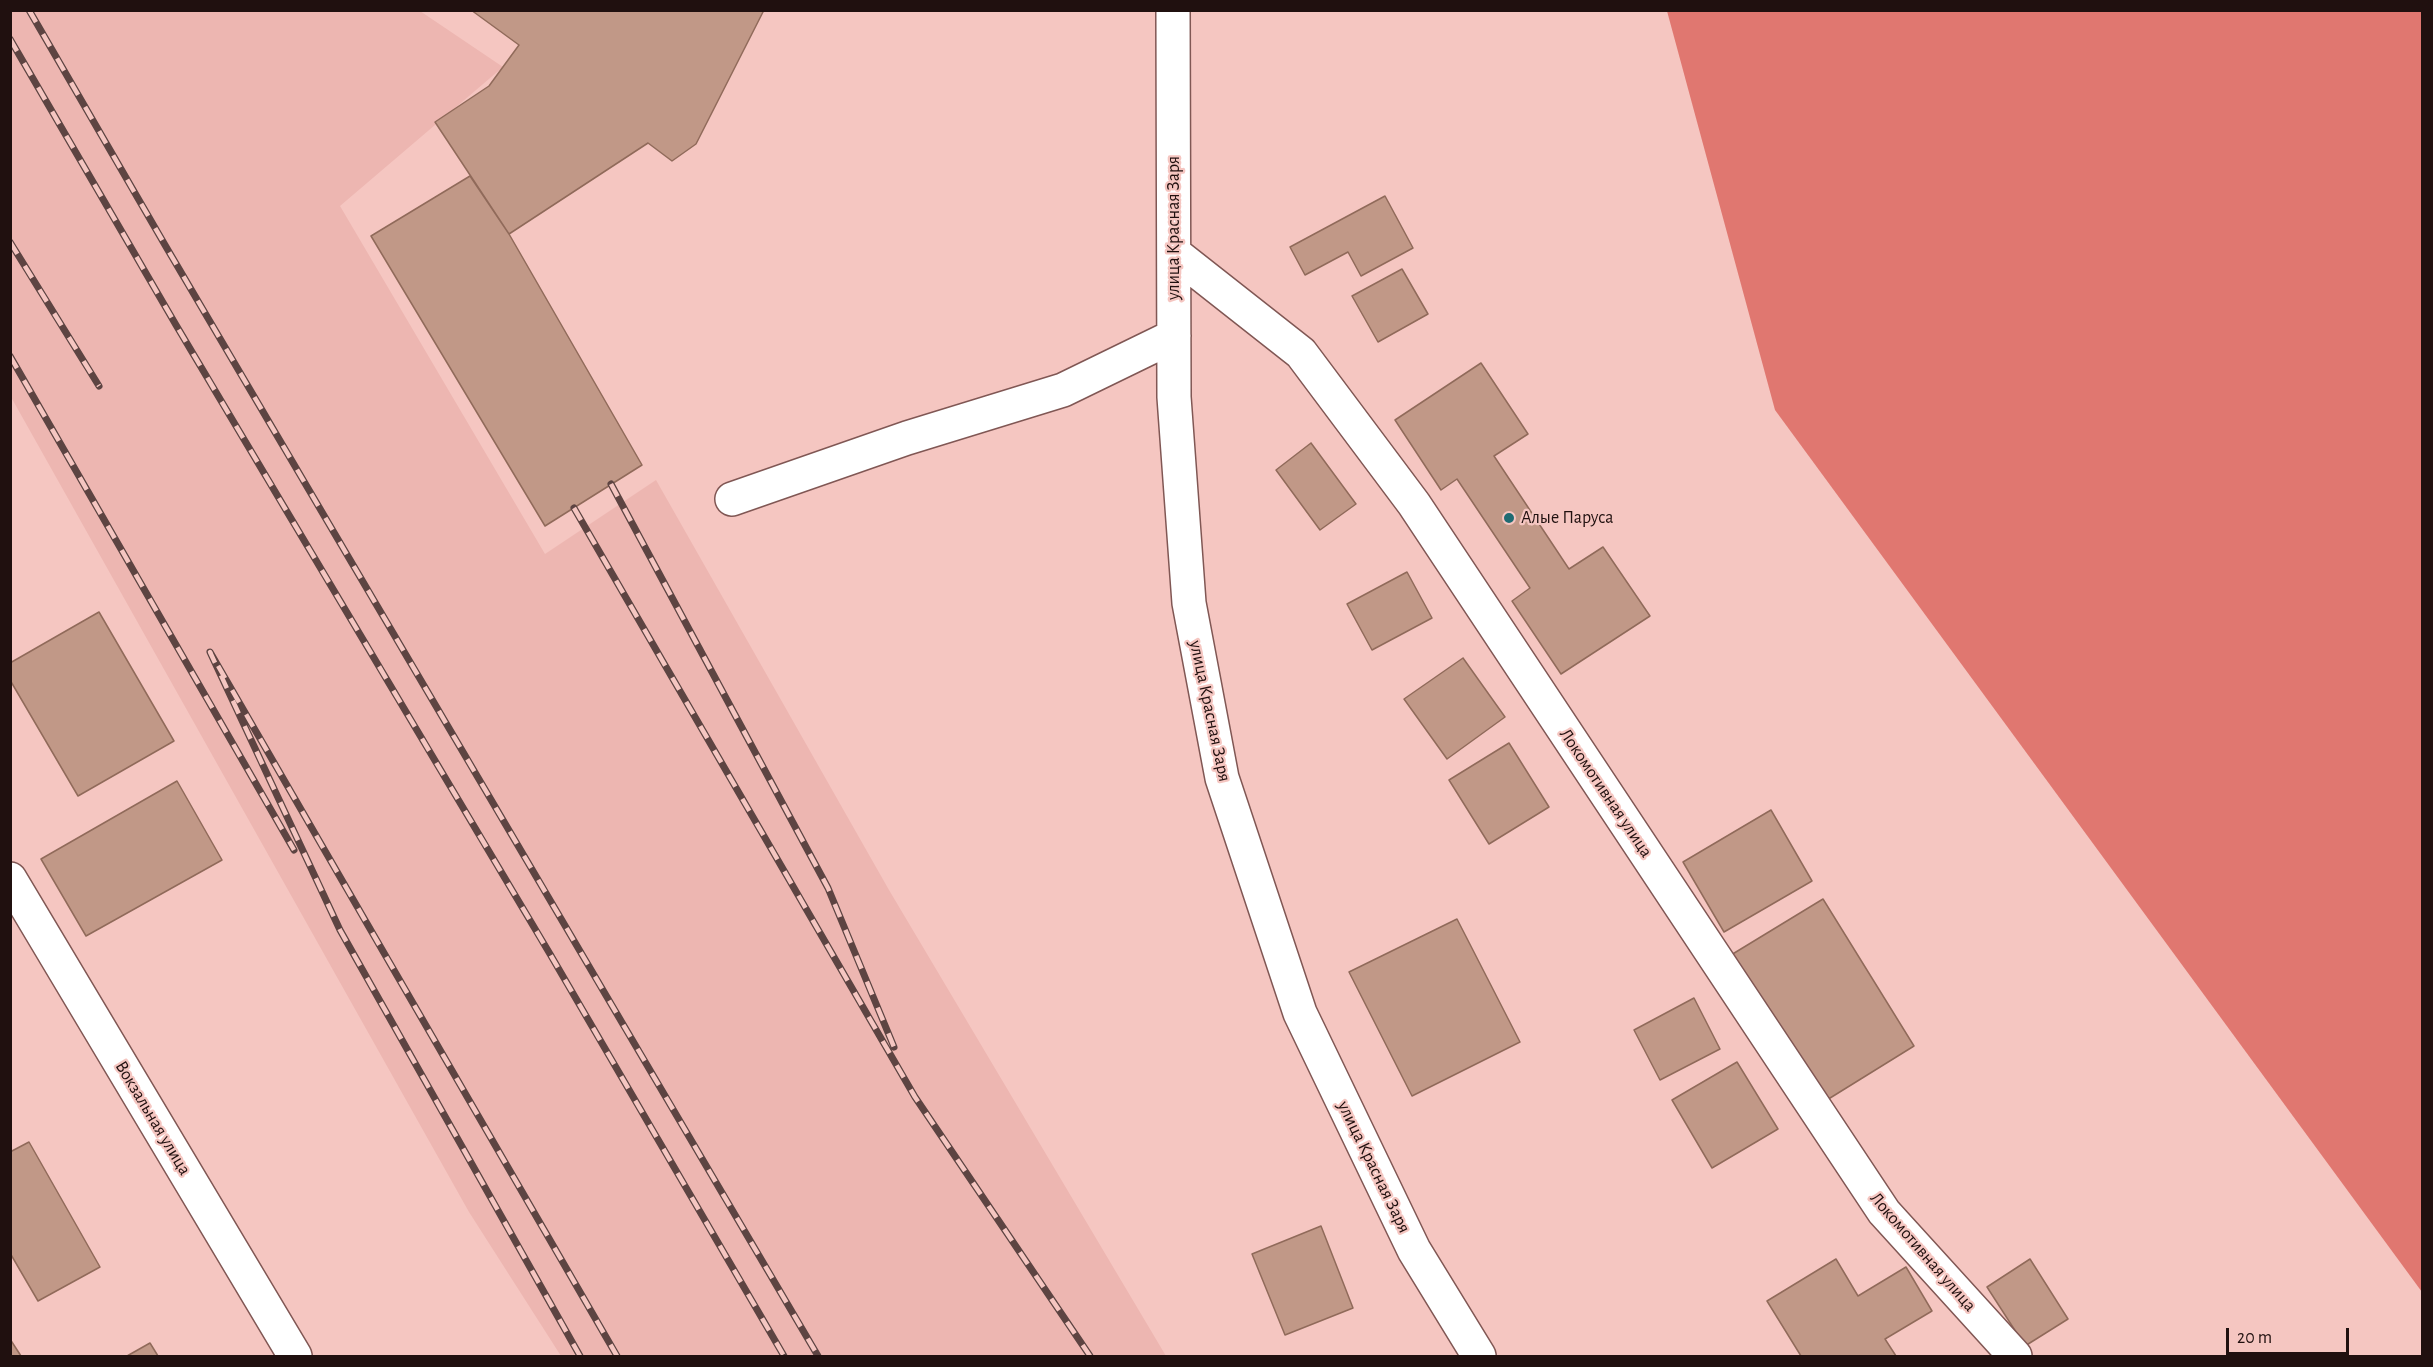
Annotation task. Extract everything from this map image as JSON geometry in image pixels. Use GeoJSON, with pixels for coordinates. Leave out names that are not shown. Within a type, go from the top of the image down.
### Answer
{"type":"FeatureCollection","features":[{"type":"Feature","properties":{"kind":"street","name":"улица Красная Заря"},"geometry":{"type":"LineString","coordinates":[[1173,10],[1174,397],[1189,603],[1222,778],[1300,1013],[1414,1250],[1479,1356]]}},
{"type":"Feature","properties":{"kind":"street","name":"Локомотивная улица"},"geometry":{"type":"LineString","coordinates":[[1174,253],[1301,352],[1414,504],[1884,1212],[2015,1356]]}},
{"type":"Feature","properties":{"kind":"street"},"geometry":{"type":"LineString","coordinates":[[732,499],[907,438],[1063,390],[1174,336]]}},
{"type":"Feature","properties":{"kind":"street","name":"Вокзальная улица"},"geometry":{"type":"LineString","coordinates":[[10,879],[295,1356]]}},
{"type":"Feature","properties":{"kind":"shaded area"},"geometry":{"type":"Polygon","coordinates":[[[10,11],[420,11],[503,67],[340,206],[545,554],[656,480],[889,890],[1166,1356],[561,1356],[469,1212],[11,397],[10,11]]]}},
{"type":"Feature","properties":{"kind":"shaded area"},"geometry":{"type":"Polygon","coordinates":[[[1667,11],[2422,11],[2422,1292],[1775,410],[1667,11]]]}},
{"type":"Feature","properties":{"kind":"building"},"geometry":{"type":"Polygon","coordinates":[[[471,10],[764,10],[696,144],[672,161],[648,143],[509,234],[435,122],[489,86],[519,45],[471,10]]]}},
{"type":"Feature","properties":{"kind":"building"},"geometry":{"type":"Polygon","coordinates":[[[470,176],[509,234],[642,465],[545,526],[371,236],[470,176]]]}},
{"type":"Feature","properties":{"kind":"building"},"geometry":{"type":"Polygon","coordinates":[[[1385,196],[1413,248],[1361,276],[1348,252],[1305,275],[1290,247],[1385,196]]]}},
{"type":"Feature","properties":{"kind":"building"},"geometry":{"type":"Polygon","coordinates":[[[1402,269],[1428,314],[1378,342],[1352,296],[1402,269]]]}},
{"type":"Feature","properties":{"kind":"building","name":"Алые Паруса"},"geometry":{"type":"Polygon","coordinates":[[[1481,363],[1528,434],[1494,456],[1569,569],[1603,547],[1650,616],[1561,674],[1512,601],[1530,588],[1457,479],[1441,490],[1395,420],[1481,363]]]}},
{"type":"Feature","properties":{"kind":"building"},"geometry":{"type":"Polygon","coordinates":[[[1311,443],[1356,504],[1320,530],[1276,470],[1311,443]]]}},
{"type":"Feature","properties":{"kind":"building"},"geometry":{"type":"Polygon","coordinates":[[[1407,572],[1432,618],[1372,650],[1347,604],[1407,572]]]}},
{"type":"Feature","properties":{"kind":"building"},"geometry":{"type":"Polygon","coordinates":[[[99,612],[174,741],[78,796],[10,680],[10,663],[99,612]]]}},
{"type":"Feature","properties":{"kind":"building"},"geometry":{"type":"Polygon","coordinates":[[[1463,658],[1505,717],[1447,759],[1404,699],[1463,658]]]}},
{"type":"Feature","properties":{"kind":"building"},"geometry":{"type":"Polygon","coordinates":[[[1509,743],[1549,807],[1489,844],[1449,780],[1509,743]]]}},
{"type":"Feature","properties":{"kind":"building"},"geometry":{"type":"Polygon","coordinates":[[[177,781],[222,860],[86,936],[41,859],[177,781]]]}},
{"type":"Feature","properties":{"kind":"building"},"geometry":{"type":"Polygon","coordinates":[[[1771,810],[1812,881],[1724,932],[1683,862],[1771,810]]]}},
{"type":"Feature","properties":{"kind":"building"},"geometry":{"type":"Polygon","coordinates":[[[1823,899],[1914,1046],[1822,1103],[1731,955],[1823,899]]]}},
{"type":"Feature","properties":{"kind":"building"},"geometry":{"type":"Polygon","coordinates":[[[1457,919],[1520,1042],[1412,1096],[1349,972],[1457,919]]]}},
{"type":"Feature","properties":{"kind":"building"},"geometry":{"type":"Polygon","coordinates":[[[1694,998],[1720,1049],[1660,1080],[1634,1030],[1694,998]]]}},
{"type":"Feature","properties":{"kind":"building"},"geometry":{"type":"Polygon","coordinates":[[[1737,1062],[1778,1129],[1712,1168],[1672,1100],[1737,1062]]]}},
{"type":"Feature","properties":{"kind":"building"},"geometry":{"type":"Polygon","coordinates":[[[29,1142],[100,1267],[38,1301],[10,1253],[10,1152],[29,1142]]]}},
{"type":"Feature","properties":{"kind":"building"},"geometry":{"type":"Polygon","coordinates":[[[1321,1226],[1353,1308],[1285,1335],[1252,1254],[1321,1226]]]}},
{"type":"Feature","properties":{"kind":"building"},"geometry":{"type":"Polygon","coordinates":[[[1836,1259],[1858,1296],[1906,1267],[1932,1311],[1885,1339],[1896,1356],[1801,1356],[1767,1301],[1836,1259]]]}},
{"type":"Feature","properties":{"kind":"building"},"geometry":{"type":"Polygon","coordinates":[[[2030,1259],[2068,1319],[2025,1346],[1987,1287],[2030,1259]]]}},
{"type":"Feature","properties":{"kind":"building"},"geometry":{"type":"Polygon","coordinates":[[[10,1339],[21,1356],[10,1356],[10,1339]]]}},
{"type":"Feature","properties":{"kind":"building"},"geometry":{"type":"Polygon","coordinates":[[[150,1343],[158,1356],[127,1356],[150,1343]]]}},
{"type":"Feature","properties":{"kind":"railway"},"geometry":{"type":"LineString","coordinates":[[29,10],[818,1356]]}},
{"type":"Feature","properties":{"kind":"railway"},"geometry":{"type":"LineString","coordinates":[[10,39],[176,325],[550,954],[784,1356]]}},
{"type":"Feature","properties":{"kind":"railway"},"geometry":{"type":"LineString","coordinates":[[10,242],[99,386]]}},
{"type":"Feature","properties":{"kind":"railway"},"geometry":{"type":"LineString","coordinates":[[10,356],[294,850]]}},
{"type":"Feature","properties":{"kind":"railway"},"geometry":{"type":"LineString","coordinates":[[611,484],[828,888],[894,1047]]}},
{"type":"Feature","properties":{"kind":"railway"},"geometry":{"type":"LineString","coordinates":[[574,508],[915,1097],[1090,1356]]}},
{"type":"Feature","properties":{"kind":"railway"},"geometry":{"type":"LineString","coordinates":[[580,1356],[340,930],[210,652],[617,1356]]}},
{"type":"Feature","properties":{"kind":"place","name":"Алые Паруса"},"geometry":{"type":"Point","coordinates":[1509,518]}}]}
